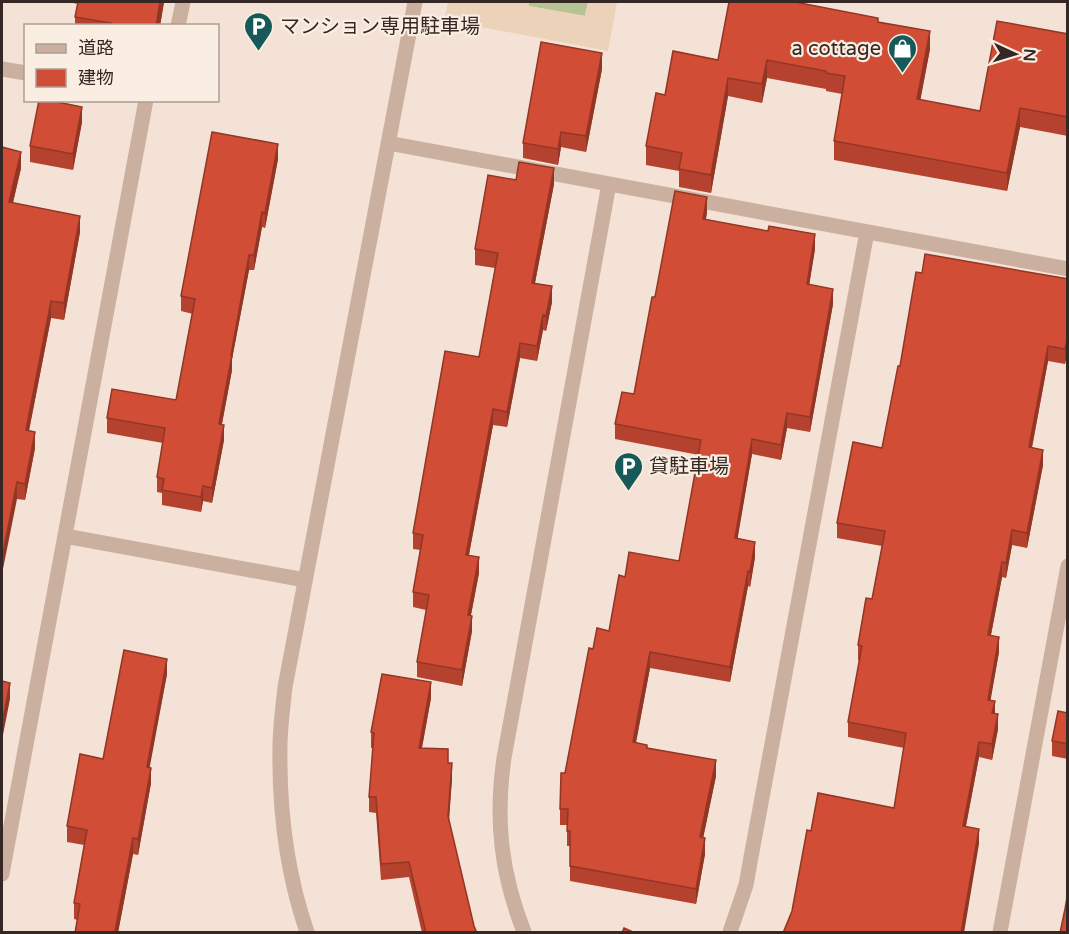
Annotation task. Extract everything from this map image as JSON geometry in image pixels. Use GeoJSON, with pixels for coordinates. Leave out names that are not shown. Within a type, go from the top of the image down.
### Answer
{"type":"FeatureCollection","features":[{"type":"Feature","properties":{"kind":"street"},"geometry":{"type":"LineString","coordinates":[[178,24],[183,2]]}},
{"type":"Feature","properties":{"kind":"street"},"geometry":{"type":"LineString","coordinates":[[307,933],[289,862],[282,804],[280,746],[285,687],[415,2]]}},
{"type":"Feature","properties":{"kind":"street"},"geometry":{"type":"LineString","coordinates":[[2,69],[24,73]]}},
{"type":"Feature","properties":{"kind":"street"},"geometry":{"type":"LineString","coordinates":[[2,874],[146,102]]}},
{"type":"Feature","properties":{"kind":"street"},"geometry":{"type":"LineString","coordinates":[[388,143],[1068,269]]}},
{"type":"Feature","properties":{"kind":"street"},"geometry":{"type":"LineString","coordinates":[[524,933],[506,875],[501,846],[500,787],[609,184]]}},
{"type":"Feature","properties":{"kind":"street"},"geometry":{"type":"LineString","coordinates":[[730,933],[746,885],[752,857],[867,232]]}},
{"type":"Feature","properties":{"kind":"street"},"geometry":{"type":"LineString","coordinates":[[65,536],[305,580]]}},
{"type":"Feature","properties":{"kind":"street"},"geometry":{"type":"LineString","coordinates":[[1000,933],[1068,566]]}},
{"type":"Feature","properties":{"kind":"green space"},"geometry":{"type":"Polygon","coordinates":[[[529,2],[588,2],[585,16],[528,6],[529,2]]]}},
{"type":"Feature","properties":{"kind":"shaded area"},"geometry":{"type":"Polygon","coordinates":[[[448,2],[529,2],[529,6],[585,16],[588,2],[617,2],[608,51],[444,20],[448,2]]]}},
{"type":"Feature","properties":{"kind":"building"},"geometry":{"type":"Polygon","coordinates":[[[78,2],[160,2],[156,24],[111,24],[75,17],[78,2]]]}},
{"type":"Feature","properties":{"kind":"building"},"geometry":{"type":"Polygon","coordinates":[[[729,2],[795,2],[878,18],[878,22],[930,31],[917,99],[980,111],[997,21],[1068,34],[1068,117],[1020,108],[1007,173],[834,141],[845,76],[767,60],[762,84],[728,78],[711,175],[679,169],[682,153],[646,146],[656,93],[665,95],[673,51],[718,60],[729,2]]]}},
{"type":"Feature","properties":{"kind":"building"},"geometry":{"type":"Polygon","coordinates":[[[541,42],[602,53],[586,136],[561,132],[558,149],[523,143],[541,42]]]}},
{"type":"Feature","properties":{"kind":"building"},"geometry":{"type":"Polygon","coordinates":[[[39,102],[58,102],[82,107],[73,154],[30,146],[39,102]]]}},
{"type":"Feature","properties":{"kind":"building"},"geometry":{"type":"Polygon","coordinates":[[[212,132],[278,144],[265,213],[262,212],[254,255],[249,255],[219,424],[224,425],[212,488],[203,486],[201,497],[162,490],[164,479],[157,477],[165,428],[107,418],[112,389],[176,400],[195,299],[181,296],[212,132]]]}},
{"type":"Feature","properties":{"kind":"building"},"geometry":{"type":"Polygon","coordinates":[[[2,147],[21,152],[9,202],[80,216],[64,303],[51,301],[26,430],[35,432],[25,484],[17,482],[2,558],[2,147]]]}},
{"type":"Feature","properties":{"kind":"building"},"geometry":{"type":"Polygon","coordinates":[[[519,162],[554,168],[532,283],[552,286],[537,346],[520,343],[507,412],[493,409],[466,555],[479,557],[468,615],[472,616],[462,670],[417,662],[429,595],[413,592],[423,535],[413,533],[445,351],[479,357],[498,253],[475,249],[488,175],[516,180],[519,162]]]}},
{"type":"Feature","properties":{"kind":"building"},"geometry":{"type":"Polygon","coordinates":[[[675,191],[707,197],[703,219],[768,231],[769,226],[815,234],[807,284],[833,289],[810,417],[787,413],[781,445],[752,439],[735,538],[755,542],[730,667],[650,652],[633,742],[647,745],[647,748],[716,760],[700,837],[705,838],[696,889],[570,866],[568,809],[560,809],[561,773],[565,773],[589,648],[593,649],[597,628],[609,631],[619,575],[625,577],[629,552],[679,561],[701,440],[615,424],[622,392],[634,394],[675,191]]]}},
{"type":"Feature","properties":{"kind":"building"},"geometry":{"type":"Polygon","coordinates":[[[925,254],[1068,279],[1068,334],[1065,349],[1048,346],[1029,447],[1043,450],[1027,533],[1012,530],[1006,563],[1002,562],[988,635],[999,637],[988,700],[995,701],[992,713],[998,714],[992,744],[979,742],[963,826],[979,829],[961,933],[783,933],[792,911],[807,830],[811,831],[818,793],[894,808],[906,733],[848,722],[862,646],[858,645],[866,598],[872,599],[885,531],[837,523],[853,442],[882,448],[898,366],[900,366],[916,272],[922,273],[925,254]]]}},
{"type":"Feature","properties":{"kind":"building"},"geometry":{"type":"Polygon","coordinates":[[[124,650],[167,659],[147,767],[151,768],[138,839],[133,838],[115,931],[121,933],[75,933],[80,904],[74,903],[87,830],[67,826],[80,754],[103,759],[124,650]]]}},
{"type":"Feature","properties":{"kind":"building"},"geometry":{"type":"Polygon","coordinates":[[[382,674],[431,682],[419,748],[448,749],[448,763],[452,763],[448,816],[477,933],[426,933],[409,862],[381,864],[376,797],[369,797],[374,733],[371,732],[382,674]]]}},
{"type":"Feature","properties":{"kind":"building"},"geometry":{"type":"Polygon","coordinates":[[[2,681],[10,683],[2,724],[2,681]]]}},
{"type":"Feature","properties":{"kind":"building"},"geometry":{"type":"Polygon","coordinates":[[[1058,711],[1068,713],[1068,744],[1052,741],[1058,711]]]}},
{"type":"Feature","properties":{"kind":"building"},"geometry":{"type":"Polygon","coordinates":[[[1068,892],[1068,933],[1060,933],[1065,909],[1068,892]]]}},
{"type":"Feature","properties":{"kind":"building"},"geometry":{"type":"Polygon","coordinates":[[[624,928],[635,933],[622,933],[624,928]]]}},
{"type":"Feature","properties":{"kind":"place","name":"マンション専用駐車場"},"geometry":{"type":"Point","coordinates":[259,52]}},
{"type":"Feature","properties":{"kind":"place","name":"a cottage"},"geometry":{"type":"Point","coordinates":[902,74]}},
{"type":"Feature","properties":{"kind":"place","name":"貸駐車場"},"geometry":{"type":"Point","coordinates":[628,492]}}]}
